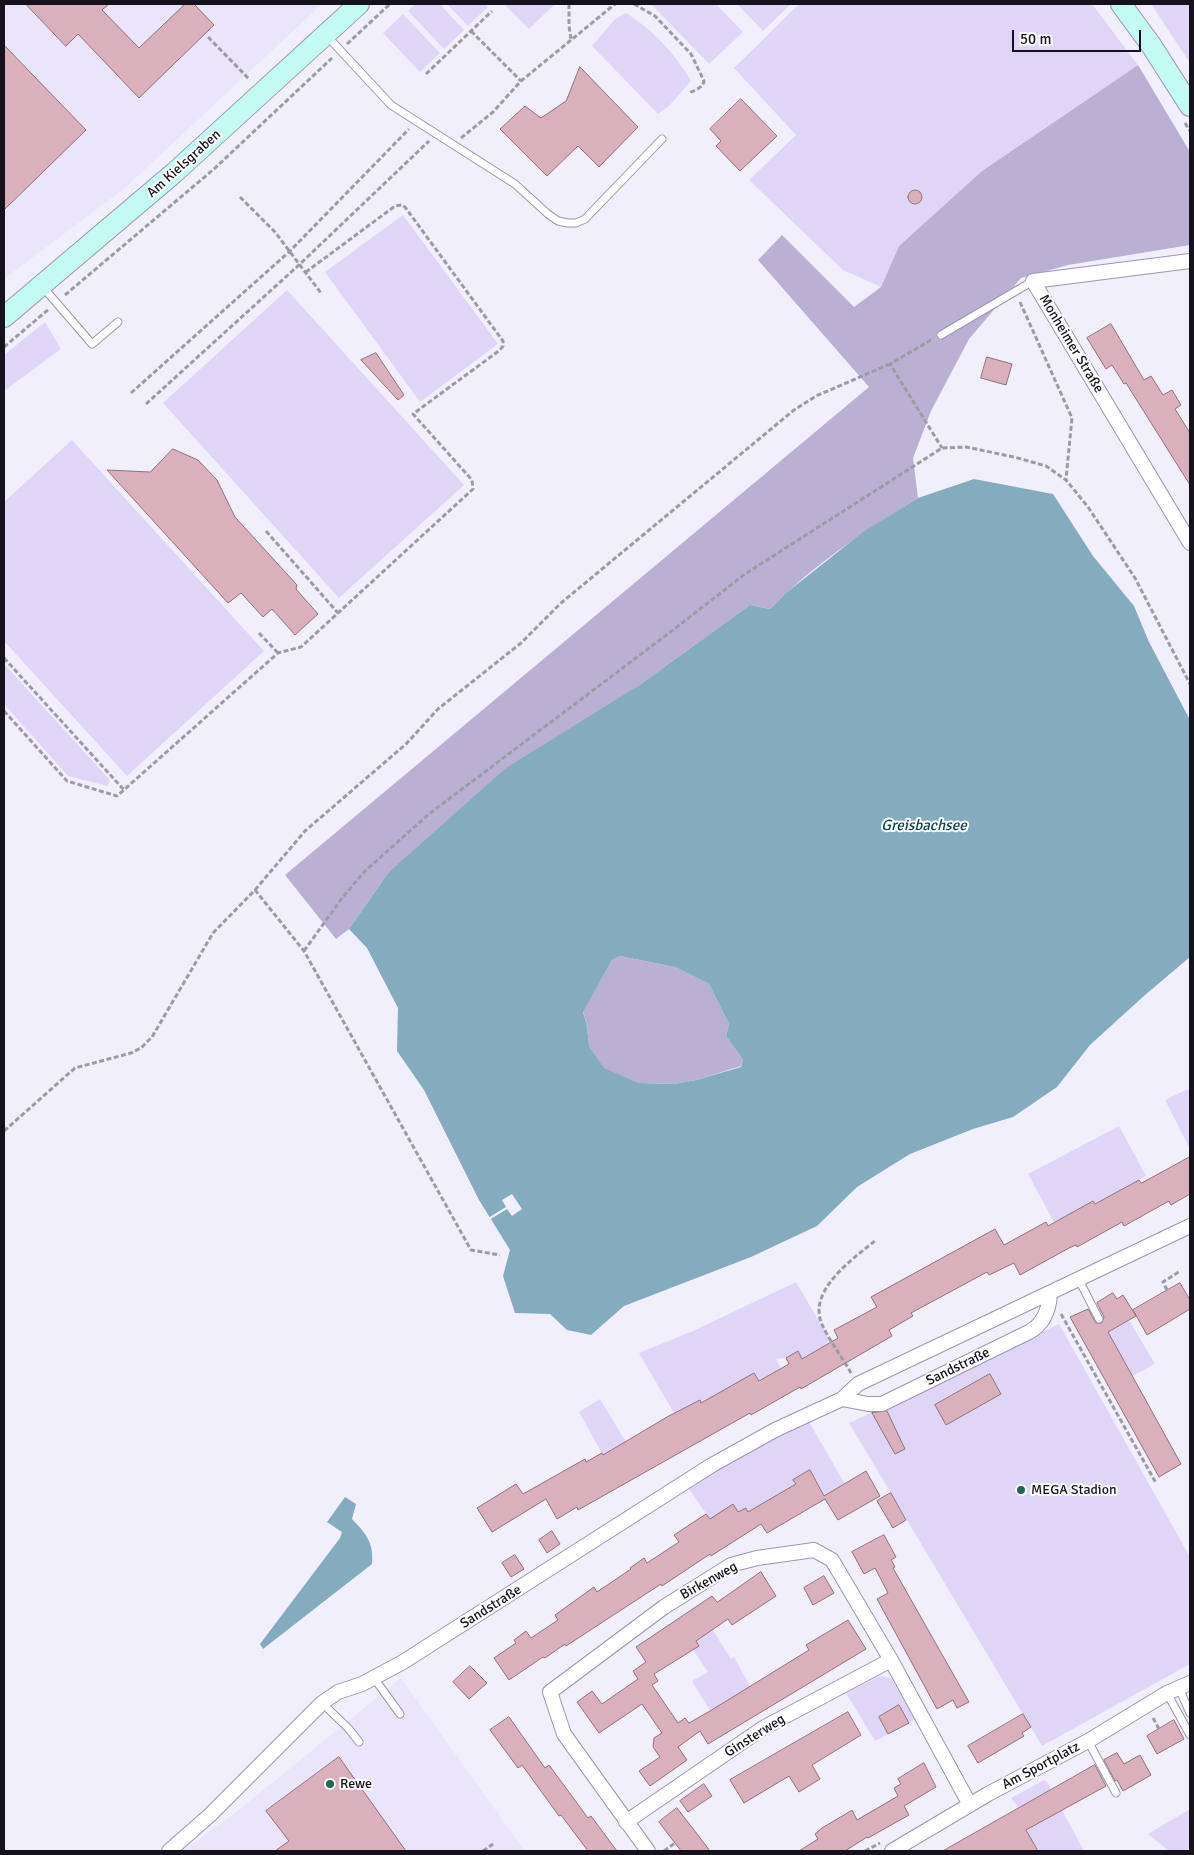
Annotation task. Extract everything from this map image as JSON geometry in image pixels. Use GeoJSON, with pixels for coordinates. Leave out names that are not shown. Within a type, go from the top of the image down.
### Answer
{"type":"FeatureCollection","features":[{"type":"Feature","properties":{"kind":"street","name":"Am Kielsgraben"},"geometry":{"type":"LineString","coordinates":[[4,317],[167,179],[359,4]]}},
{"type":"Feature","properties":{"kind":"street"},"geometry":{"type":"LineString","coordinates":[[1121,4],[1151,45],[1190,106]]}},
{"type":"Feature","properties":{"kind":"street","name":"Monheimer Straße"},"geometry":{"type":"LineString","coordinates":[[1190,261],[1034,281],[1190,543]]}},
{"type":"Feature","properties":{"kind":"street","name":"Sandstraße"},"geometry":{"type":"LineString","coordinates":[[169,1851],[210,1815],[322,1703],[338,1692],[374,1678],[403,1662],[587,1547],[712,1465],[774,1430],[842,1399],[858,1384],[1190,1226]]}},
{"type":"Feature","properties":{"kind":"street","name":"Sandstraße"},"geometry":{"type":"LineString","coordinates":[[842,1399],[868,1404],[882,1404],[1029,1332],[1042,1322],[1050,1294]]}},
{"type":"Feature","properties":{"kind":"street","name":"Birkenweg"},"geometry":{"type":"LineString","coordinates":[[648,1851],[564,1734],[550,1692],[664,1607],[731,1565],[757,1558],[814,1550],[832,1560],[891,1660],[970,1805]]}},
{"type":"Feature","properties":{"kind":"street","name":"Ginsterweg"},"geometry":{"type":"LineString","coordinates":[[626,1822],[763,1728],[891,1660]]}},
{"type":"Feature","properties":{"kind":"street","name":"Am Sportplatz"},"geometry":{"type":"LineString","coordinates":[[892,1851],[1179,1688]]}},
{"type":"Feature","properties":{"kind":"lane"},"geometry":{"type":"LineString","coordinates":[[326,35],[392,105],[516,184],[558,221],[568,224],[576,223],[593,212],[662,139]]}},
{"type":"Feature","properties":{"kind":"lane"},"geometry":{"type":"LineString","coordinates":[[941,334],[1034,281]]}},
{"type":"Feature","properties":{"kind":"lane"},"geometry":{"type":"LineString","coordinates":[[42,286],[92,344],[118,322]]}},
{"type":"Feature","properties":{"kind":"lane"},"geometry":{"type":"LineString","coordinates":[[1079,1280],[1099,1319]]}},
{"type":"Feature","properties":{"kind":"lane"},"geometry":{"type":"LineString","coordinates":[[374,1678],[400,1714]]}},
{"type":"Feature","properties":{"kind":"lane"},"geometry":{"type":"LineString","coordinates":[[1179,1688],[1190,1713]]}},
{"type":"Feature","properties":{"kind":"lane"},"geometry":{"type":"LineString","coordinates":[[1179,1688],[1190,1735]]}},
{"type":"Feature","properties":{"kind":"lane"},"geometry":{"type":"LineString","coordinates":[[322,1703],[349,1729],[359,1742]]}},
{"type":"Feature","properties":{"kind":"lane"},"geometry":{"type":"LineString","coordinates":[[1088,1741],[1116,1793]]}},
{"type":"Feature","properties":{"kind":"path"},"geometry":{"type":"LineString","coordinates":[[4,347],[214,169],[390,4]]}},
{"type":"Feature","properties":{"kind":"path"},"geometry":{"type":"LineString","coordinates":[[569,4],[568,26],[571,39]]}},
{"type":"Feature","properties":{"kind":"path"},"geometry":{"type":"LineString","coordinates":[[454,145],[493,112],[521,81],[615,4]]}},
{"type":"Feature","properties":{"kind":"path"},"geometry":{"type":"LineString","coordinates":[[634,4],[655,16],[691,54],[704,81],[704,85],[689,93]]}},
{"type":"Feature","properties":{"kind":"path"},"geometry":{"type":"LineString","coordinates":[[426,74],[492,11]]}},
{"type":"Feature","properties":{"kind":"path"},"geometry":{"type":"LineString","coordinates":[[471,31],[521,81]]}},
{"type":"Feature","properties":{"kind":"path"},"geometry":{"type":"LineString","coordinates":[[208,37],[262,93]]}},
{"type":"Feature","properties":{"kind":"path"},"geometry":{"type":"LineString","coordinates":[[131,392],[290,251],[416,121]]}},
{"type":"Feature","properties":{"kind":"path"},"geometry":{"type":"LineString","coordinates":[[146,404],[300,264],[437,134]]}},
{"type":"Feature","properties":{"kind":"path"},"geometry":{"type":"LineString","coordinates":[[240,197],[275,232],[321,293]]}},
{"type":"Feature","properties":{"kind":"path"},"geometry":{"type":"LineString","coordinates":[[4,711],[67,781],[117,796],[278,653],[301,646],[473,489],[472,480],[413,414],[500,350],[504,343],[402,205],[396,206],[306,272]]}},
{"type":"Feature","properties":{"kind":"path"},"geometry":{"type":"LineString","coordinates":[[1015,292],[1072,418],[1066,480]]}},
{"type":"Feature","properties":{"kind":"path"},"geometry":{"type":"LineString","coordinates":[[4,1131],[75,1068],[131,1053],[141,1048],[152,1038],[213,933],[255,890],[305,831],[406,744],[438,709],[521,643],[562,603],[794,410],[816,396],[890,364],[941,334]]}},
{"type":"Feature","properties":{"kind":"path"},"geometry":{"type":"LineString","coordinates":[[890,364],[942,448]]}},
{"type":"Feature","properties":{"kind":"path"},"geometry":{"type":"LineString","coordinates":[[304,951],[342,898],[365,871],[429,814],[745,574],[942,448],[966,447],[1014,457],[1046,466],[1066,480],[1088,508],[1135,578],[1190,684]]}},
{"type":"Feature","properties":{"kind":"path"},"geometry":{"type":"LineString","coordinates":[[266,531],[338,613]]}},
{"type":"Feature","properties":{"kind":"path"},"geometry":{"type":"LineString","coordinates":[[259,632],[278,653]]}},
{"type":"Feature","properties":{"kind":"path"},"geometry":{"type":"LineString","coordinates":[[4,658],[124,790]]}},
{"type":"Feature","properties":{"kind":"path"},"geometry":{"type":"LineString","coordinates":[[255,890],[304,951],[471,1250],[500,1255]]}},
{"type":"Feature","properties":{"kind":"path"},"geometry":{"type":"LineString","coordinates":[[858,1384],[821,1322],[818,1308],[821,1297],[829,1283],[843,1266],[876,1240]]}},
{"type":"Feature","properties":{"kind":"path"},"geometry":{"type":"LineString","coordinates":[[1167,1290],[1163,1282],[1180,1271]]}},
{"type":"Feature","properties":{"kind":"path"},"geometry":{"type":"LineString","coordinates":[[1050,1294],[1156,1483]]}},
{"type":"Feature","properties":{"kind":"path"},"geometry":{"type":"LineString","coordinates":[[1151,1716],[1159,1729]]}},
{"type":"Feature","properties":{"kind":"path"},"geometry":{"type":"LineString","coordinates":[[664,1851],[675,1843]]}},
{"type":"Feature","properties":{"kind":"path"},"geometry":{"type":"LineString","coordinates":[[483,1851],[493,1844]]}},
{"type":"Feature","properties":{"kind":"shaded area"},"geometry":{"type":"Polygon","coordinates":[[[4,4],[322,4],[125,188],[4,279],[4,4]]]}},
{"type":"Feature","properties":{"kind":"shaded area"},"geometry":{"type":"Polygon","coordinates":[[[415,4],[440,4],[464,30],[444,49],[408,11],[415,4]]]}},
{"type":"Feature","properties":{"kind":"shaded area"},"geometry":{"type":"Polygon","coordinates":[[[447,4],[485,4],[488,7],[468,26],[447,4]]]}},
{"type":"Feature","properties":{"kind":"shaded area"},"geometry":{"type":"Polygon","coordinates":[[[504,4],[555,4],[529,29],[504,4]]]}},
{"type":"Feature","properties":{"kind":"shaded area"},"geometry":{"type":"Polygon","coordinates":[[[651,4],[716,4],[743,32],[709,64],[651,4]]]}},
{"type":"Feature","properties":{"kind":"shaded area"},"geometry":{"type":"Polygon","coordinates":[[[737,4],[791,4],[763,31],[737,4]]]}},
{"type":"Feature","properties":{"kind":"shaded area"},"geometry":{"type":"Polygon","coordinates":[[[799,4],[1092,4],[1138,65],[982,171],[899,246],[881,287],[843,270],[749,180],[796,135],[734,68],[799,4]]]}},
{"type":"Feature","properties":{"kind":"shaded area"},"geometry":{"type":"Polygon","coordinates":[[[1151,4],[1190,4],[1190,63],[1151,4]]]}},
{"type":"Feature","properties":{"kind":"shaded area"},"geometry":{"type":"Polygon","coordinates":[[[626,13],[663,43],[691,81],[669,106],[658,114],[592,46],[615,19],[626,13]]]}},
{"type":"Feature","properties":{"kind":"shaded area"},"geometry":{"type":"Polygon","coordinates":[[[403,14],[440,53],[420,72],[383,33],[403,14]]]}},
{"type":"Feature","properties":{"kind":"shaded area"},"geometry":{"type":"Polygon","coordinates":[[[1138,65],[1190,152],[1190,245],[1068,265],[1021,278],[969,339],[931,411],[913,458],[918,498],[822,563],[770,609],[750,605],[638,686],[388,873],[349,929],[336,939],[285,875],[869,387],[758,260],[782,235],[854,307],[881,287],[899,246],[982,171],[1138,65]]]}},
{"type":"Feature","properties":{"kind":"shaded area"},"geometry":{"type":"Polygon","coordinates":[[[403,215],[498,344],[420,402],[325,272],[403,215]]]}},
{"type":"Feature","properties":{"kind":"shaded area"},"geometry":{"type":"Polygon","coordinates":[[[287,290],[464,485],[339,598],[163,403],[287,290]]]}},
{"type":"Feature","properties":{"kind":"shaded area"},"geometry":{"type":"Polygon","coordinates":[[[45,322],[61,349],[4,391],[4,355],[45,322]]]}},
{"type":"Feature","properties":{"kind":"shaded area"},"geometry":{"type":"Polygon","coordinates":[[[72,440],[264,651],[127,776],[4,641],[4,502],[72,440]]]}},
{"type":"Feature","properties":{"kind":"shaded area"},"geometry":{"type":"Polygon","coordinates":[[[4,664],[109,779],[110,781],[107,786],[68,776],[4,704],[4,664]]]}},
{"type":"Feature","properties":{"kind":"shaded area"},"geometry":{"type":"Polygon","coordinates":[[[620,956],[675,967],[709,984],[729,1024],[726,1036],[743,1060],[741,1066],[696,1080],[674,1084],[639,1083],[604,1069],[589,1046],[583,1011],[612,960],[620,956]]]}},
{"type":"Feature","properties":{"kind":"shaded area"},"geometry":{"type":"Polygon","coordinates":[[[1188,1089],[1190,1094],[1190,1149],[1165,1100],[1188,1089]]]}},
{"type":"Feature","properties":{"kind":"shaded area"},"geometry":{"type":"Polygon","coordinates":[[[1119,1126],[1146,1176],[1102,1200],[1054,1222],[1028,1174],[1119,1126]]]}},
{"type":"Feature","properties":{"kind":"shaded area"},"geometry":{"type":"Polygon","coordinates":[[[796,1282],[830,1340],[824,1346],[802,1359],[798,1351],[786,1358],[776,1359],[793,1391],[786,1395],[773,1373],[759,1381],[754,1373],[734,1385],[735,1403],[726,1389],[701,1403],[700,1401],[685,1432],[639,1353],[693,1331],[796,1282]]]}},
{"type":"Feature","properties":{"kind":"shaded area"},"geometry":{"type":"Polygon","coordinates":[[[1129,1320],[1155,1364],[1132,1376],[1108,1332],[1129,1320]]]}},
{"type":"Feature","properties":{"kind":"shaded area","name":"MEGA Stadion"},"geometry":{"type":"Polygon","coordinates":[[[1059,1324],[1190,1557],[1190,1664],[1042,1746],[849,1423],[1059,1324]]]}},
{"type":"Feature","properties":{"kind":"shaded area"},"geometry":{"type":"Polygon","coordinates":[[[600,1399],[626,1442],[603,1455],[579,1412],[600,1399]]]}},
{"type":"Feature","properties":{"kind":"shaded area"},"geometry":{"type":"Polygon","coordinates":[[[809,1422],[845,1484],[824,1496],[810,1471],[794,1480],[796,1484],[793,1486],[748,1512],[746,1508],[712,1522],[689,1489],[745,1453],[809,1422]]]}},
{"type":"Feature","properties":{"kind":"shaded area"},"geometry":{"type":"Polygon","coordinates":[[[712,1629],[731,1659],[734,1657],[750,1686],[710,1711],[692,1681],[708,1672],[693,1650],[699,1646],[696,1641],[712,1629]]]}},
{"type":"Feature","properties":{"kind":"shaded area"},"geometry":{"type":"Polygon","coordinates":[[[880,1676],[891,1678],[915,1719],[909,1723],[899,1706],[879,1717],[888,1734],[875,1741],[846,1693],[880,1676]]]}},
{"type":"Feature","properties":{"kind":"shaded area"},"geometry":{"type":"Polygon","coordinates":[[[401,1678],[525,1851],[183,1851],[235,1813],[401,1678]]]}},
{"type":"Feature","properties":{"kind":"shaded area"},"geometry":{"type":"Polygon","coordinates":[[[1044,1780],[1047,1782],[1084,1851],[1038,1851],[1027,1831],[1044,1794],[1019,1808],[1011,1798],[1044,1780]]]}},
{"type":"Feature","properties":{"kind":"shaded area"},"geometry":{"type":"Polygon","coordinates":[[[1190,1809],[1190,1851],[1169,1851],[1148,1834],[1190,1809]]]}},
{"type":"Feature","properties":{"kind":"water","name":"Greisbachsee"},"geometry":{"type":"Polygon","coordinates":[[[974,479],[1053,494],[1093,556],[1134,606],[1149,642],[1190,720],[1190,957],[1090,1045],[1057,1087],[1013,1117],[973,1129],[910,1154],[857,1187],[817,1226],[751,1257],[624,1306],[591,1335],[567,1330],[550,1314],[515,1313],[503,1276],[510,1250],[479,1200],[424,1090],[397,1051],[398,1008],[367,948],[349,929],[388,873],[506,768],[638,686],[750,605],[770,609],[786,593],[863,532],[918,498],[974,479]],[[620,956],[612,960],[583,1012],[587,1026],[589,1046],[604,1068],[639,1083],[674,1084],[696,1080],[741,1067],[743,1060],[726,1036],[729,1024],[709,984],[675,967],[620,956]]]}},
{"type":"Feature","properties":{"kind":"water"},"geometry":{"type":"Polygon","coordinates":[[[345,1497],[356,1504],[352,1519],[368,1539],[372,1550],[372,1564],[263,1649],[260,1644],[340,1538],[342,1532],[327,1522],[345,1497]]]}},
{"type":"Feature","properties":{"kind":"pier"},"geometry":{"type":"Polygon","coordinates":[[[512,1194],[522,1209],[512,1216],[507,1209],[489,1220],[488,1218],[506,1207],[502,1200],[512,1194]]]}},
{"type":"Feature","properties":{"kind":"building"},"geometry":{"type":"Polygon","coordinates":[[[26,4],[109,4],[102,10],[139,48],[185,4],[194,4],[214,25],[139,98],[78,34],[66,46],[26,4]]]}},
{"type":"Feature","properties":{"kind":"building"},"geometry":{"type":"Polygon","coordinates":[[[4,45],[86,130],[4,210],[4,45]]]}},
{"type":"Feature","properties":{"kind":"building"},"geometry":{"type":"Polygon","coordinates":[[[580,67],[638,127],[599,167],[578,146],[547,176],[500,129],[525,106],[541,118],[566,101],[580,67]]]}},
{"type":"Feature","properties":{"kind":"building"},"geometry":{"type":"Polygon","coordinates":[[[741,99],[777,136],[740,171],[716,146],[721,141],[710,129],[741,99]]]}},
{"type":"Feature","properties":{"kind":"building"},"geometry":{"type":"Polygon","coordinates":[[[912,190],[918,190],[922,197],[918,204],[912,204],[908,200],[908,194],[912,190]]]}},
{"type":"Feature","properties":{"kind":"building"},"geometry":{"type":"Polygon","coordinates":[[[1111,324],[1144,380],[1151,376],[1163,395],[1172,390],[1181,405],[1175,409],[1190,433],[1190,485],[1126,383],[1124,384],[1112,365],[1106,369],[1087,338],[1111,324]]]}},
{"type":"Feature","properties":{"kind":"building"},"geometry":{"type":"Polygon","coordinates":[[[376,353],[404,395],[398,400],[361,360],[376,353]]]}},
{"type":"Feature","properties":{"kind":"building"},"geometry":{"type":"Polygon","coordinates":[[[987,357],[1012,364],[1006,385],[981,378],[987,357]]]}},
{"type":"Feature","properties":{"kind":"building"},"geometry":{"type":"Polygon","coordinates":[[[173,449],[198,460],[217,480],[235,517],[297,585],[296,589],[318,614],[295,635],[272,609],[263,617],[241,593],[228,603],[107,470],[150,472],[173,449]]]}},
{"type":"Feature","properties":{"kind":"building"},"geometry":{"type":"Polygon","coordinates":[[[1190,1157],[1190,1194],[1171,1205],[1169,1201],[1124,1226],[1122,1222],[1020,1275],[1014,1263],[989,1275],[987,1272],[911,1313],[913,1316],[889,1330],[892,1336],[801,1389],[800,1387],[751,1415],[750,1413],[578,1510],[577,1507],[557,1519],[546,1499],[492,1532],[477,1508],[516,1484],[523,1494],[585,1459],[586,1462],[602,1453],[603,1455],[667,1417],[700,1400],[701,1403],[754,1373],[759,1381],[789,1364],[786,1358],[798,1351],[802,1359],[838,1338],[834,1330],[877,1307],[871,1297],[995,1229],[1004,1245],[1046,1222],[1048,1226],[1093,1201],[1095,1204],[1139,1180],[1141,1183],[1190,1157]]]}},
{"type":"Feature","properties":{"kind":"building"},"geometry":{"type":"Polygon","coordinates":[[[1180,1283],[1190,1300],[1190,1309],[1147,1335],[1133,1310],[1180,1283]]]}},
{"type":"Feature","properties":{"kind":"building"},"geometry":{"type":"Polygon","coordinates":[[[1113,1293],[1117,1299],[1123,1295],[1136,1316],[1108,1332],[1181,1464],[1159,1477],[1070,1317],[1088,1309],[1096,1323],[1102,1323],[1104,1317],[1097,1303],[1113,1293]]]}},
{"type":"Feature","properties":{"kind":"building"},"geometry":{"type":"Polygon","coordinates":[[[990,1374],[1001,1394],[946,1425],[935,1405],[990,1374]]]}},
{"type":"Feature","properties":{"kind":"building"},"geometry":{"type":"Polygon","coordinates":[[[887,1411],[905,1449],[895,1454],[872,1413],[887,1411]]]}},
{"type":"Feature","properties":{"kind":"building"},"geometry":{"type":"Polygon","coordinates":[[[810,1470],[824,1496],[866,1471],[880,1496],[838,1520],[825,1499],[767,1533],[761,1524],[711,1556],[710,1554],[662,1586],[661,1584],[566,1646],[565,1644],[545,1658],[543,1657],[509,1680],[494,1658],[516,1643],[514,1640],[526,1631],[531,1638],[558,1620],[555,1615],[594,1587],[597,1592],[644,1558],[647,1563],[679,1542],[674,1535],[706,1514],[710,1519],[733,1504],[738,1512],[746,1508],[748,1512],[796,1484],[793,1480],[810,1470]]]}},
{"type":"Feature","properties":{"kind":"building"},"geometry":{"type":"Polygon","coordinates":[[[891,1493],[906,1520],[893,1528],[877,1501],[891,1493]]]}},
{"type":"Feature","properties":{"kind":"building"},"geometry":{"type":"Polygon","coordinates":[[[552,1531],[560,1544],[547,1553],[539,1540],[552,1531]]]}},
{"type":"Feature","properties":{"kind":"building"},"geometry":{"type":"Polygon","coordinates":[[[884,1535],[896,1557],[891,1560],[895,1567],[893,1568],[969,1702],[957,1708],[953,1700],[937,1709],[877,1599],[888,1593],[875,1568],[864,1574],[852,1552],[884,1535]]]}},
{"type":"Feature","properties":{"kind":"building"},"geometry":{"type":"Polygon","coordinates":[[[515,1555],[524,1569],[511,1577],[502,1563],[515,1555]]]}},
{"type":"Feature","properties":{"kind":"building"},"geometry":{"type":"Polygon","coordinates":[[[761,1572],[776,1596],[732,1625],[728,1619],[696,1641],[699,1646],[654,1674],[658,1681],[652,1685],[678,1723],[685,1718],[689,1723],[710,1711],[809,1650],[806,1645],[848,1620],[866,1649],[708,1744],[700,1731],[678,1747],[687,1760],[650,1786],[639,1771],[660,1757],[653,1747],[654,1738],[662,1733],[642,1704],[599,1733],[577,1702],[592,1691],[602,1704],[638,1679],[633,1671],[646,1662],[636,1647],[712,1596],[717,1602],[761,1572]]]}},
{"type":"Feature","properties":{"kind":"building"},"geometry":{"type":"Polygon","coordinates":[[[824,1576],[834,1593],[813,1605],[804,1588],[824,1576]]]}},
{"type":"Feature","properties":{"kind":"building"},"geometry":{"type":"Polygon","coordinates":[[[470,1666],[487,1683],[469,1699],[453,1682],[470,1666]]]}},
{"type":"Feature","properties":{"kind":"building"},"geometry":{"type":"Polygon","coordinates":[[[899,1705],[909,1723],[888,1734],[879,1717],[899,1705]]]}},
{"type":"Feature","properties":{"kind":"building"},"geometry":{"type":"Polygon","coordinates":[[[848,1712],[861,1735],[812,1765],[820,1779],[799,1792],[789,1776],[744,1803],[730,1780],[848,1712]]]}},
{"type":"Feature","properties":{"kind":"building"},"geometry":{"type":"Polygon","coordinates":[[[1023,1714],[1031,1727],[1022,1733],[1024,1736],[978,1763],[968,1746],[1023,1714]]]}},
{"type":"Feature","properties":{"kind":"building"},"geometry":{"type":"Polygon","coordinates":[[[509,1717],[545,1768],[549,1765],[588,1818],[591,1816],[617,1851],[588,1851],[561,1815],[559,1816],[522,1765],[518,1768],[490,1730],[509,1717]]]}},
{"type":"Feature","properties":{"kind":"building"},"geometry":{"type":"Polygon","coordinates":[[[1174,1720],[1184,1739],[1157,1754],[1147,1736],[1174,1720]]]}},
{"type":"Feature","properties":{"kind":"building"},"geometry":{"type":"Polygon","coordinates":[[[1117,1753],[1124,1764],[1140,1755],[1151,1775],[1123,1791],[1117,1780],[1115,1781],[1104,1760],[1117,1753]]]}},
{"type":"Feature","properties":{"kind":"building","name":"Rewe"},"geometry":{"type":"Polygon","coordinates":[[[339,1757],[406,1851],[275,1851],[289,1841],[266,1811],[339,1757]]]}},
{"type":"Feature","properties":{"kind":"building"},"geometry":{"type":"Polygon","coordinates":[[[924,1763],[936,1787],[904,1806],[909,1815],[845,1851],[799,1851],[818,1839],[815,1834],[822,1828],[852,1810],[857,1820],[898,1796],[894,1788],[901,1784],[898,1779],[924,1763]]]}},
{"type":"Feature","properties":{"kind":"building"},"geometry":{"type":"Polygon","coordinates":[[[1095,1765],[1106,1786],[1026,1830],[1038,1851],[943,1851],[1095,1765]]]}},
{"type":"Feature","properties":{"kind":"building"},"geometry":{"type":"Polygon","coordinates":[[[704,1784],[712,1796],[688,1812],[680,1801],[704,1784]]]}},
{"type":"Feature","properties":{"kind":"building"},"geometry":{"type":"Polygon","coordinates":[[[677,1808],[710,1851],[681,1851],[659,1822],[677,1808]]]}},
{"type":"Feature","properties":{"kind":"place","name":"MEGA Stadion"},"geometry":{"type":"Point","coordinates":[1021,1490]}},
{"type":"Feature","properties":{"kind":"place","name":"Rewe"},"geometry":{"type":"Point","coordinates":[330,1784]}}]}
